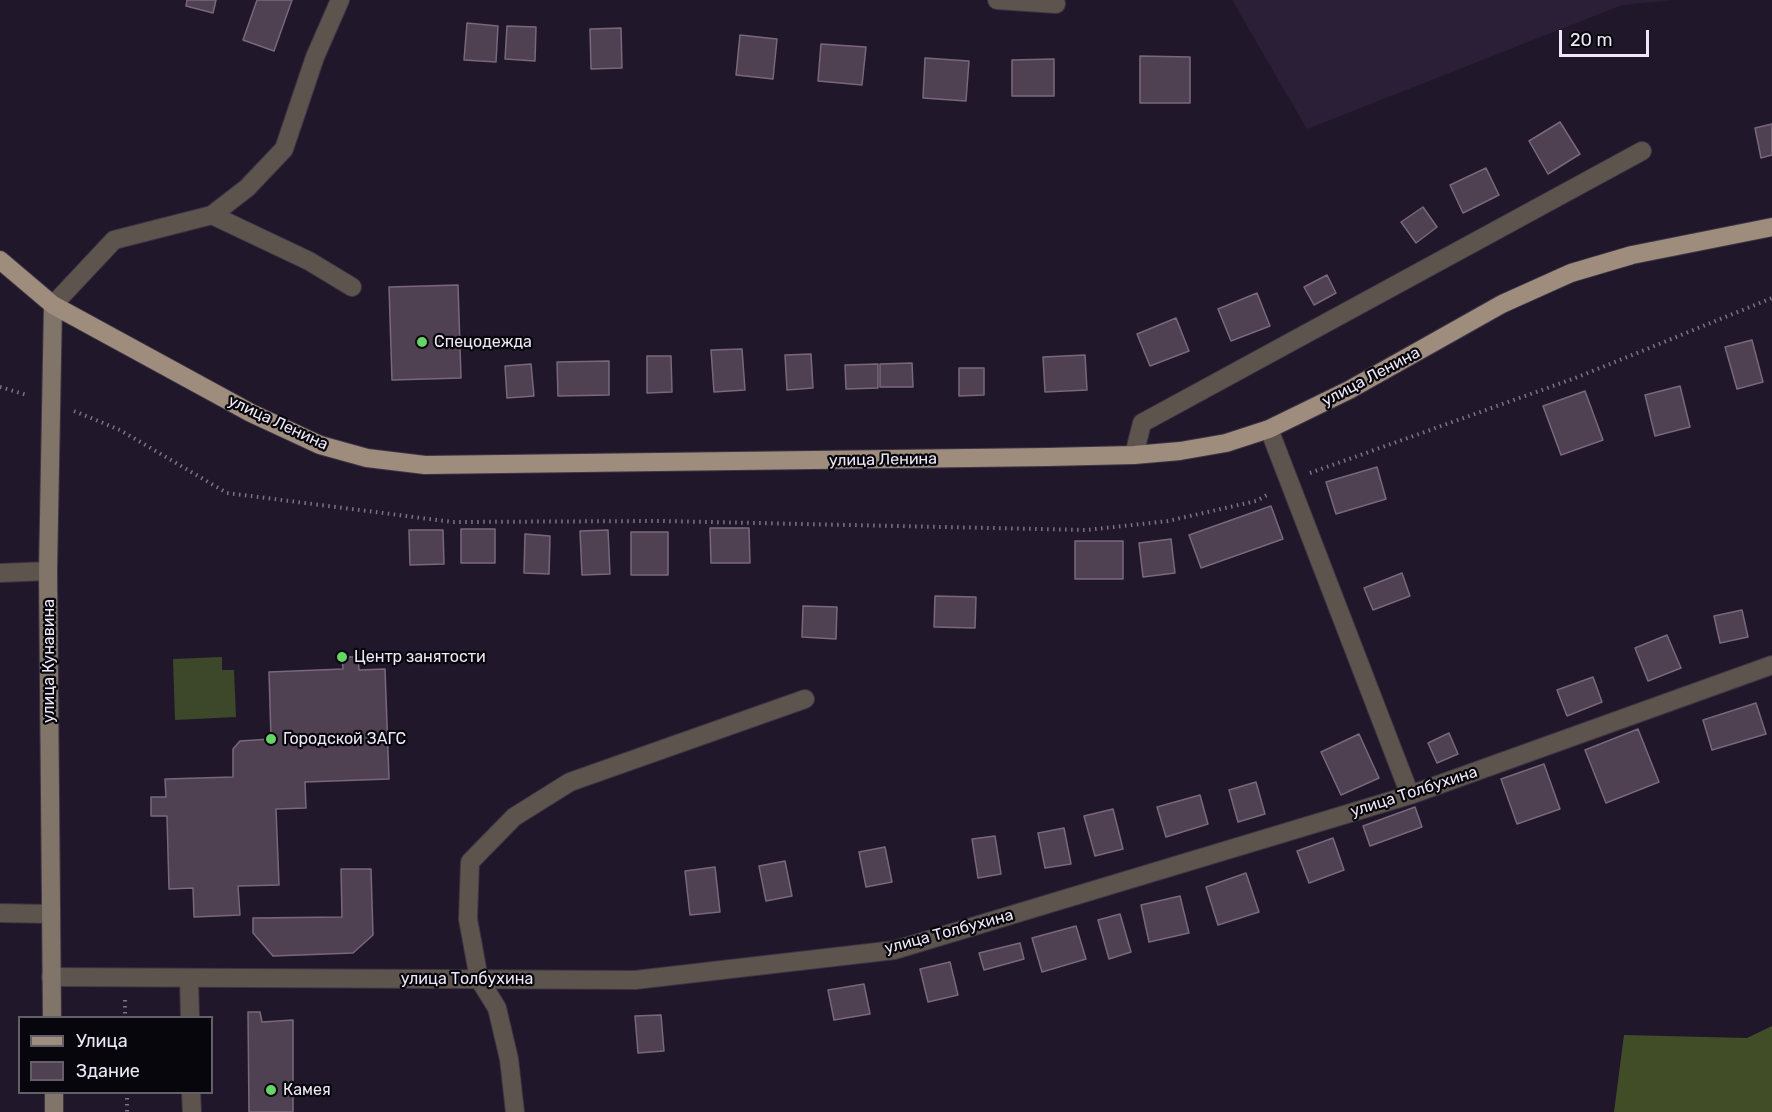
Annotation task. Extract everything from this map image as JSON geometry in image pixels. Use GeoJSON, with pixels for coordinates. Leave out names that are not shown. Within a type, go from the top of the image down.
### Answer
{"type":"FeatureCollection","features":[{"type":"Feature","properties":{"kind":"main road","name":"улица Ленина"},"geometry":{"type":"LineString","coordinates":[[0,260],[53,305],[251,413],[320,445],[367,458],[425,465],[968,459],[1134,455],[1180,451],[1226,443],[1269,429],[1349,390],[1502,304],[1571,273],[1632,255],[1772,227]]}},
{"type":"Feature","properties":{"kind":"main road","name":"улица Кунавина"},"geometry":{"type":"LineString","coordinates":[[52,1016],[48,571],[53,305]]}},
{"type":"Feature","properties":{"kind":"main road"},"geometry":{"type":"LineString","coordinates":[[54,1094],[54,1112]]}},
{"type":"Feature","properties":{"kind":"street"},"geometry":{"type":"LineString","coordinates":[[53,305],[114,240],[212,215],[247,188],[284,149],[315,57],[340,0]]}},
{"type":"Feature","properties":{"kind":"street"},"geometry":{"type":"LineString","coordinates":[[997,0],[1056,4]]}},
{"type":"Feature","properties":{"kind":"street"},"geometry":{"type":"LineString","coordinates":[[1134,455],[1142,423],[1642,151]]}},
{"type":"Feature","properties":{"kind":"street"},"geometry":{"type":"LineString","coordinates":[[212,215],[309,261],[352,287]]}},
{"type":"Feature","properties":{"kind":"street"},"geometry":{"type":"LineString","coordinates":[[1269,429],[1410,795]]}},
{"type":"Feature","properties":{"kind":"street"},"geometry":{"type":"LineString","coordinates":[[0,573],[48,571]]}},
{"type":"Feature","properties":{"kind":"street","name":"улица Толбухина"},"geometry":{"type":"LineString","coordinates":[[51,977],[635,980],[895,950],[1410,795],[1772,665]]}},
{"type":"Feature","properties":{"kind":"street"},"geometry":{"type":"LineString","coordinates":[[515,1112],[509,1059],[497,1008],[479,980],[468,919],[470,862],[514,817],[570,782],[805,699]]}},
{"type":"Feature","properties":{"kind":"street"},"geometry":{"type":"LineString","coordinates":[[0,913],[50,914]]}},
{"type":"Feature","properties":{"kind":"street"},"geometry":{"type":"LineString","coordinates":[[189,978],[190,1016]]}},
{"type":"Feature","properties":{"kind":"street"},"geometry":{"type":"LineString","coordinates":[[191,1094],[192,1112]]}},
{"type":"Feature","properties":{"kind":"path"},"geometry":{"type":"LineString","coordinates":[[127,1094],[127,1112]]}},
{"type":"Feature","properties":{"kind":"shaded area"},"geometry":{"type":"Polygon","coordinates":[[[1232,0],[1673,0],[1622,5],[1307,129],[1232,0]]]}},
{"type":"Feature","properties":{"kind":"green space"},"geometry":{"type":"Polygon","coordinates":[[[222,657],[222,670],[234,670],[236,717],[175,720],[173,659],[222,657]]]}},
{"type":"Feature","properties":{"kind":"green space"},"geometry":{"type":"Polygon","coordinates":[[[1772,1026],[1772,1112],[1614,1112],[1624,1035],[1747,1038],[1772,1026]]]}},
{"type":"Feature","properties":{"kind":"building"},"geometry":{"type":"Polygon","coordinates":[[[187,0],[216,0],[213,13],[186,6],[187,0]]]}},
{"type":"Feature","properties":{"kind":"building"},"geometry":{"type":"Polygon","coordinates":[[[257,0],[292,0],[274,51],[243,40],[257,0]]]}},
{"type":"Feature","properties":{"kind":"building"},"geometry":{"type":"Polygon","coordinates":[[[467,23],[498,26],[496,62],[464,60],[467,23]]]}},
{"type":"Feature","properties":{"kind":"building"},"geometry":{"type":"Polygon","coordinates":[[[507,26],[536,27],[535,61],[505,59],[507,26]]]}},
{"type":"Feature","properties":{"kind":"building"},"geometry":{"type":"Polygon","coordinates":[[[621,28],[622,68],[591,69],[590,29],[621,28]]]}},
{"type":"Feature","properties":{"kind":"building"},"geometry":{"type":"Polygon","coordinates":[[[740,35],[777,39],[773,79],[736,75],[740,35]]]}},
{"type":"Feature","properties":{"kind":"building"},"geometry":{"type":"Polygon","coordinates":[[[821,44],[866,47],[862,85],[818,81],[821,44]]]}},
{"type":"Feature","properties":{"kind":"building"},"geometry":{"type":"Polygon","coordinates":[[[1140,56],[1190,57],[1190,103],[1140,103],[1140,56]]]}},
{"type":"Feature","properties":{"kind":"building"},"geometry":{"type":"Polygon","coordinates":[[[925,58],[969,61],[966,101],[923,98],[925,58]]]}},
{"type":"Feature","properties":{"kind":"building"},"geometry":{"type":"Polygon","coordinates":[[[1054,59],[1054,96],[1012,96],[1012,60],[1054,59]]]}},
{"type":"Feature","properties":{"kind":"building"},"geometry":{"type":"Polygon","coordinates":[[[1560,122],[1580,154],[1548,174],[1529,141],[1560,122]]]}},
{"type":"Feature","properties":{"kind":"building"},"geometry":{"type":"Polygon","coordinates":[[[1772,124],[1772,155],[1761,158],[1755,128],[1772,124]]]}},
{"type":"Feature","properties":{"kind":"building"},"geometry":{"type":"Polygon","coordinates":[[[1486,168],[1499,195],[1463,213],[1450,185],[1486,168]]]}},
{"type":"Feature","properties":{"kind":"building"},"geometry":{"type":"Polygon","coordinates":[[[1423,207],[1437,227],[1416,243],[1401,222],[1423,207]]]}},
{"type":"Feature","properties":{"kind":"building"},"geometry":{"type":"Polygon","coordinates":[[[1327,275],[1336,293],[1314,305],[1304,287],[1327,275]]]}},
{"type":"Feature","properties":{"kind":"building"},"geometry":{"type":"Polygon","coordinates":[[[458,285],[461,378],[392,380],[389,287],[458,285]]]}},
{"type":"Feature","properties":{"kind":"building"},"geometry":{"type":"Polygon","coordinates":[[[1257,293],[1270,326],[1231,341],[1218,309],[1257,293]]]}},
{"type":"Feature","properties":{"kind":"building"},"geometry":{"type":"Polygon","coordinates":[[[1176,318],[1189,351],[1150,366],[1137,334],[1176,318]]]}},
{"type":"Feature","properties":{"kind":"building"},"geometry":{"type":"Polygon","coordinates":[[[1752,340],[1763,382],[1737,389],[1725,347],[1752,340]]]}},
{"type":"Feature","properties":{"kind":"building"},"geometry":{"type":"Polygon","coordinates":[[[742,349],[745,390],[714,392],[711,350],[742,349]]]}},
{"type":"Feature","properties":{"kind":"building"},"geometry":{"type":"Polygon","coordinates":[[[811,354],[813,388],[787,390],[785,355],[811,354]]]}},
{"type":"Feature","properties":{"kind":"building"},"geometry":{"type":"Polygon","coordinates":[[[1085,355],[1087,390],[1045,392],[1043,357],[1085,355]]]}},
{"type":"Feature","properties":{"kind":"building"},"geometry":{"type":"Polygon","coordinates":[[[647,356],[671,356],[672,392],[647,393],[647,356]]]}},
{"type":"Feature","properties":{"kind":"building"},"geometry":{"type":"Polygon","coordinates":[[[609,361],[609,395],[558,396],[557,362],[609,361]]]}},
{"type":"Feature","properties":{"kind":"building"},"geometry":{"type":"Polygon","coordinates":[[[912,363],[913,387],[880,387],[880,364],[912,363]]]}},
{"type":"Feature","properties":{"kind":"building"},"geometry":{"type":"Polygon","coordinates":[[[531,364],[534,396],[507,398],[505,366],[531,364]]]}},
{"type":"Feature","properties":{"kind":"building"},"geometry":{"type":"Polygon","coordinates":[[[878,364],[878,388],[846,389],[845,365],[878,364]]]}},
{"type":"Feature","properties":{"kind":"building"},"geometry":{"type":"Polygon","coordinates":[[[959,368],[984,368],[984,395],[959,396],[959,368]]]}},
{"type":"Feature","properties":{"kind":"building"},"geometry":{"type":"Polygon","coordinates":[[[1680,386],[1690,427],[1655,436],[1645,395],[1680,386]]]}},
{"type":"Feature","properties":{"kind":"building"},"geometry":{"type":"Polygon","coordinates":[[[1585,391],[1603,440],[1561,455],[1543,406],[1585,391]]]}},
{"type":"Feature","properties":{"kind":"building"},"geometry":{"type":"Polygon","coordinates":[[[1377,467],[1386,499],[1336,514],[1326,482],[1377,467]]]}},
{"type":"Feature","properties":{"kind":"building"},"geometry":{"type":"Polygon","coordinates":[[[1271,506],[1283,539],[1201,568],[1189,535],[1271,506]]]}},
{"type":"Feature","properties":{"kind":"building"},"geometry":{"type":"Polygon","coordinates":[[[710,528],[749,528],[750,563],[711,563],[710,528]]]}},
{"type":"Feature","properties":{"kind":"building"},"geometry":{"type":"Polygon","coordinates":[[[461,529],[495,529],[495,563],[461,563],[461,529]]]}},
{"type":"Feature","properties":{"kind":"building"},"geometry":{"type":"Polygon","coordinates":[[[409,530],[443,530],[444,564],[410,565],[409,530]]]}},
{"type":"Feature","properties":{"kind":"building"},"geometry":{"type":"Polygon","coordinates":[[[608,530],[610,574],[582,575],[580,531],[608,530]]]}},
{"type":"Feature","properties":{"kind":"building"},"geometry":{"type":"Polygon","coordinates":[[[631,532],[668,532],[668,575],[631,575],[631,532]]]}},
{"type":"Feature","properties":{"kind":"building"},"geometry":{"type":"Polygon","coordinates":[[[525,534],[550,536],[549,574],[524,573],[525,534]]]}},
{"type":"Feature","properties":{"kind":"building"},"geometry":{"type":"Polygon","coordinates":[[[1171,539],[1175,573],[1143,577],[1139,543],[1171,539]]]}},
{"type":"Feature","properties":{"kind":"building"},"geometry":{"type":"Polygon","coordinates":[[[1075,541],[1123,541],[1123,579],[1075,579],[1075,541]]]}},
{"type":"Feature","properties":{"kind":"building"},"geometry":{"type":"Polygon","coordinates":[[[1402,573],[1410,596],[1373,610],[1364,588],[1402,573]]]}},
{"type":"Feature","properties":{"kind":"building"},"geometry":{"type":"Polygon","coordinates":[[[935,596],[976,597],[975,628],[934,627],[935,596]]]}},
{"type":"Feature","properties":{"kind":"building"},"geometry":{"type":"Polygon","coordinates":[[[803,606],[837,607],[836,639],[802,637],[803,606]]]}},
{"type":"Feature","properties":{"kind":"building"},"geometry":{"type":"Polygon","coordinates":[[[1742,610],[1748,637],[1720,643],[1714,616],[1742,610]]]}},
{"type":"Feature","properties":{"kind":"building"},"geometry":{"type":"Polygon","coordinates":[[[1667,635],[1681,668],[1648,681],[1635,648],[1667,635]]]}},
{"type":"Feature","properties":{"kind":"building"},"geometry":{"type":"Polygon","coordinates":[[[342,657],[358,657],[359,670],[385,669],[389,779],[305,782],[306,808],[276,809],[279,885],[238,886],[240,915],[194,917],[193,888],[169,889],[167,816],[151,816],[151,797],[166,797],[165,779],[233,777],[233,749],[240,741],[271,739],[269,672],[343,669],[342,657]]]}},
{"type":"Feature","properties":{"kind":"building"},"geometry":{"type":"Polygon","coordinates":[[[1593,677],[1602,702],[1567,716],[1557,690],[1593,677]]]}},
{"type":"Feature","properties":{"kind":"building"},"geometry":{"type":"Polygon","coordinates":[[[1756,703],[1766,734],[1712,750],[1703,720],[1756,703]]]}},
{"type":"Feature","properties":{"kind":"building"},"geometry":{"type":"Polygon","coordinates":[[[1638,729],[1659,782],[1606,803],[1585,750],[1638,729]]]}},
{"type":"Feature","properties":{"kind":"building"},"geometry":{"type":"Polygon","coordinates":[[[1449,733],[1458,754],[1437,763],[1428,743],[1449,733]]]}},
{"type":"Feature","properties":{"kind":"building"},"geometry":{"type":"Polygon","coordinates":[[[1359,734],[1379,778],[1341,795],[1321,752],[1359,734]]]}},
{"type":"Feature","properties":{"kind":"building"},"geometry":{"type":"Polygon","coordinates":[[[1544,764],[1560,809],[1517,824],[1501,779],[1544,764]]]}},
{"type":"Feature","properties":{"kind":"building"},"geometry":{"type":"Polygon","coordinates":[[[1256,782],[1265,814],[1238,822],[1229,790],[1256,782]]]}},
{"type":"Feature","properties":{"kind":"building"},"geometry":{"type":"Polygon","coordinates":[[[1200,795],[1208,824],[1166,837],[1157,807],[1200,795]]]}},
{"type":"Feature","properties":{"kind":"building"},"geometry":{"type":"Polygon","coordinates":[[[1415,807],[1422,827],[1370,846],[1363,826],[1415,807]]]}},
{"type":"Feature","properties":{"kind":"building"},"geometry":{"type":"Polygon","coordinates":[[[1113,809],[1123,849],[1095,856],[1084,816],[1113,809]]]}},
{"type":"Feature","properties":{"kind":"building"},"geometry":{"type":"Polygon","coordinates":[[[1064,828],[1071,864],[1045,868],[1038,833],[1064,828]]]}},
{"type":"Feature","properties":{"kind":"building"},"geometry":{"type":"Polygon","coordinates":[[[995,836],[1001,874],[978,878],[972,839],[995,836]]]}},
{"type":"Feature","properties":{"kind":"building"},"geometry":{"type":"Polygon","coordinates":[[[1333,838],[1344,870],[1309,883],[1297,851],[1333,838]]]}},
{"type":"Feature","properties":{"kind":"building"},"geometry":{"type":"Polygon","coordinates":[[[885,847],[892,882],[866,887],[859,852],[885,847]]]}},
{"type":"Feature","properties":{"kind":"building"},"geometry":{"type":"Polygon","coordinates":[[[785,861],[792,896],[766,901],[759,866],[785,861]]]}},
{"type":"Feature","properties":{"kind":"building"},"geometry":{"type":"Polygon","coordinates":[[[715,867],[720,912],[690,915],[685,871],[715,867]]]}},
{"type":"Feature","properties":{"kind":"building"},"geometry":{"type":"Polygon","coordinates":[[[341,869],[371,869],[373,935],[353,953],[273,956],[253,933],[253,918],[342,917],[341,869]]]}},
{"type":"Feature","properties":{"kind":"building"},"geometry":{"type":"Polygon","coordinates":[[[1246,873],[1259,912],[1218,925],[1206,887],[1246,873]]]}},
{"type":"Feature","properties":{"kind":"building"},"geometry":{"type":"Polygon","coordinates":[[[1180,896],[1189,933],[1149,942],[1141,905],[1180,896]]]}},
{"type":"Feature","properties":{"kind":"building"},"geometry":{"type":"Polygon","coordinates":[[[1120,914],[1131,952],[1109,959],[1098,920],[1120,914]]]}},
{"type":"Feature","properties":{"kind":"building"},"geometry":{"type":"Polygon","coordinates":[[[1076,926],[1086,959],[1042,972],[1032,938],[1076,926]]]}},
{"type":"Feature","properties":{"kind":"building"},"geometry":{"type":"Polygon","coordinates":[[[1020,943],[1024,959],[984,970],[979,953],[1020,943]]]}},
{"type":"Feature","properties":{"kind":"building"},"geometry":{"type":"Polygon","coordinates":[[[950,962],[958,995],[928,1002],[920,969],[950,962]]]}},
{"type":"Feature","properties":{"kind":"building"},"geometry":{"type":"Polygon","coordinates":[[[864,984],[870,1014],[834,1020],[828,990],[864,984]]]}},
{"type":"Feature","properties":{"kind":"building"},"geometry":{"type":"Polygon","coordinates":[[[248,1012],[260,1012],[262,1022],[293,1020],[293,1112],[249,1112],[248,1012]]]}},
{"type":"Feature","properties":{"kind":"building"},"geometry":{"type":"Polygon","coordinates":[[[661,1015],[664,1051],[638,1053],[635,1016],[661,1015]]]}},
{"type":"Feature","properties":{"kind":"place","name":"Спецодежда"},"geometry":{"type":"Point","coordinates":[422,342]}},
{"type":"Feature","properties":{"kind":"place","name":"Центр занятости"},"geometry":{"type":"Point","coordinates":[342,657]}},
{"type":"Feature","properties":{"kind":"place","name":"Городской ЗАГС"},"geometry":{"type":"Point","coordinates":[271,739]}},
{"type":"Feature","properties":{"kind":"place","name":"Камея"},"geometry":{"type":"Point","coordinates":[271,1090]}}]}
